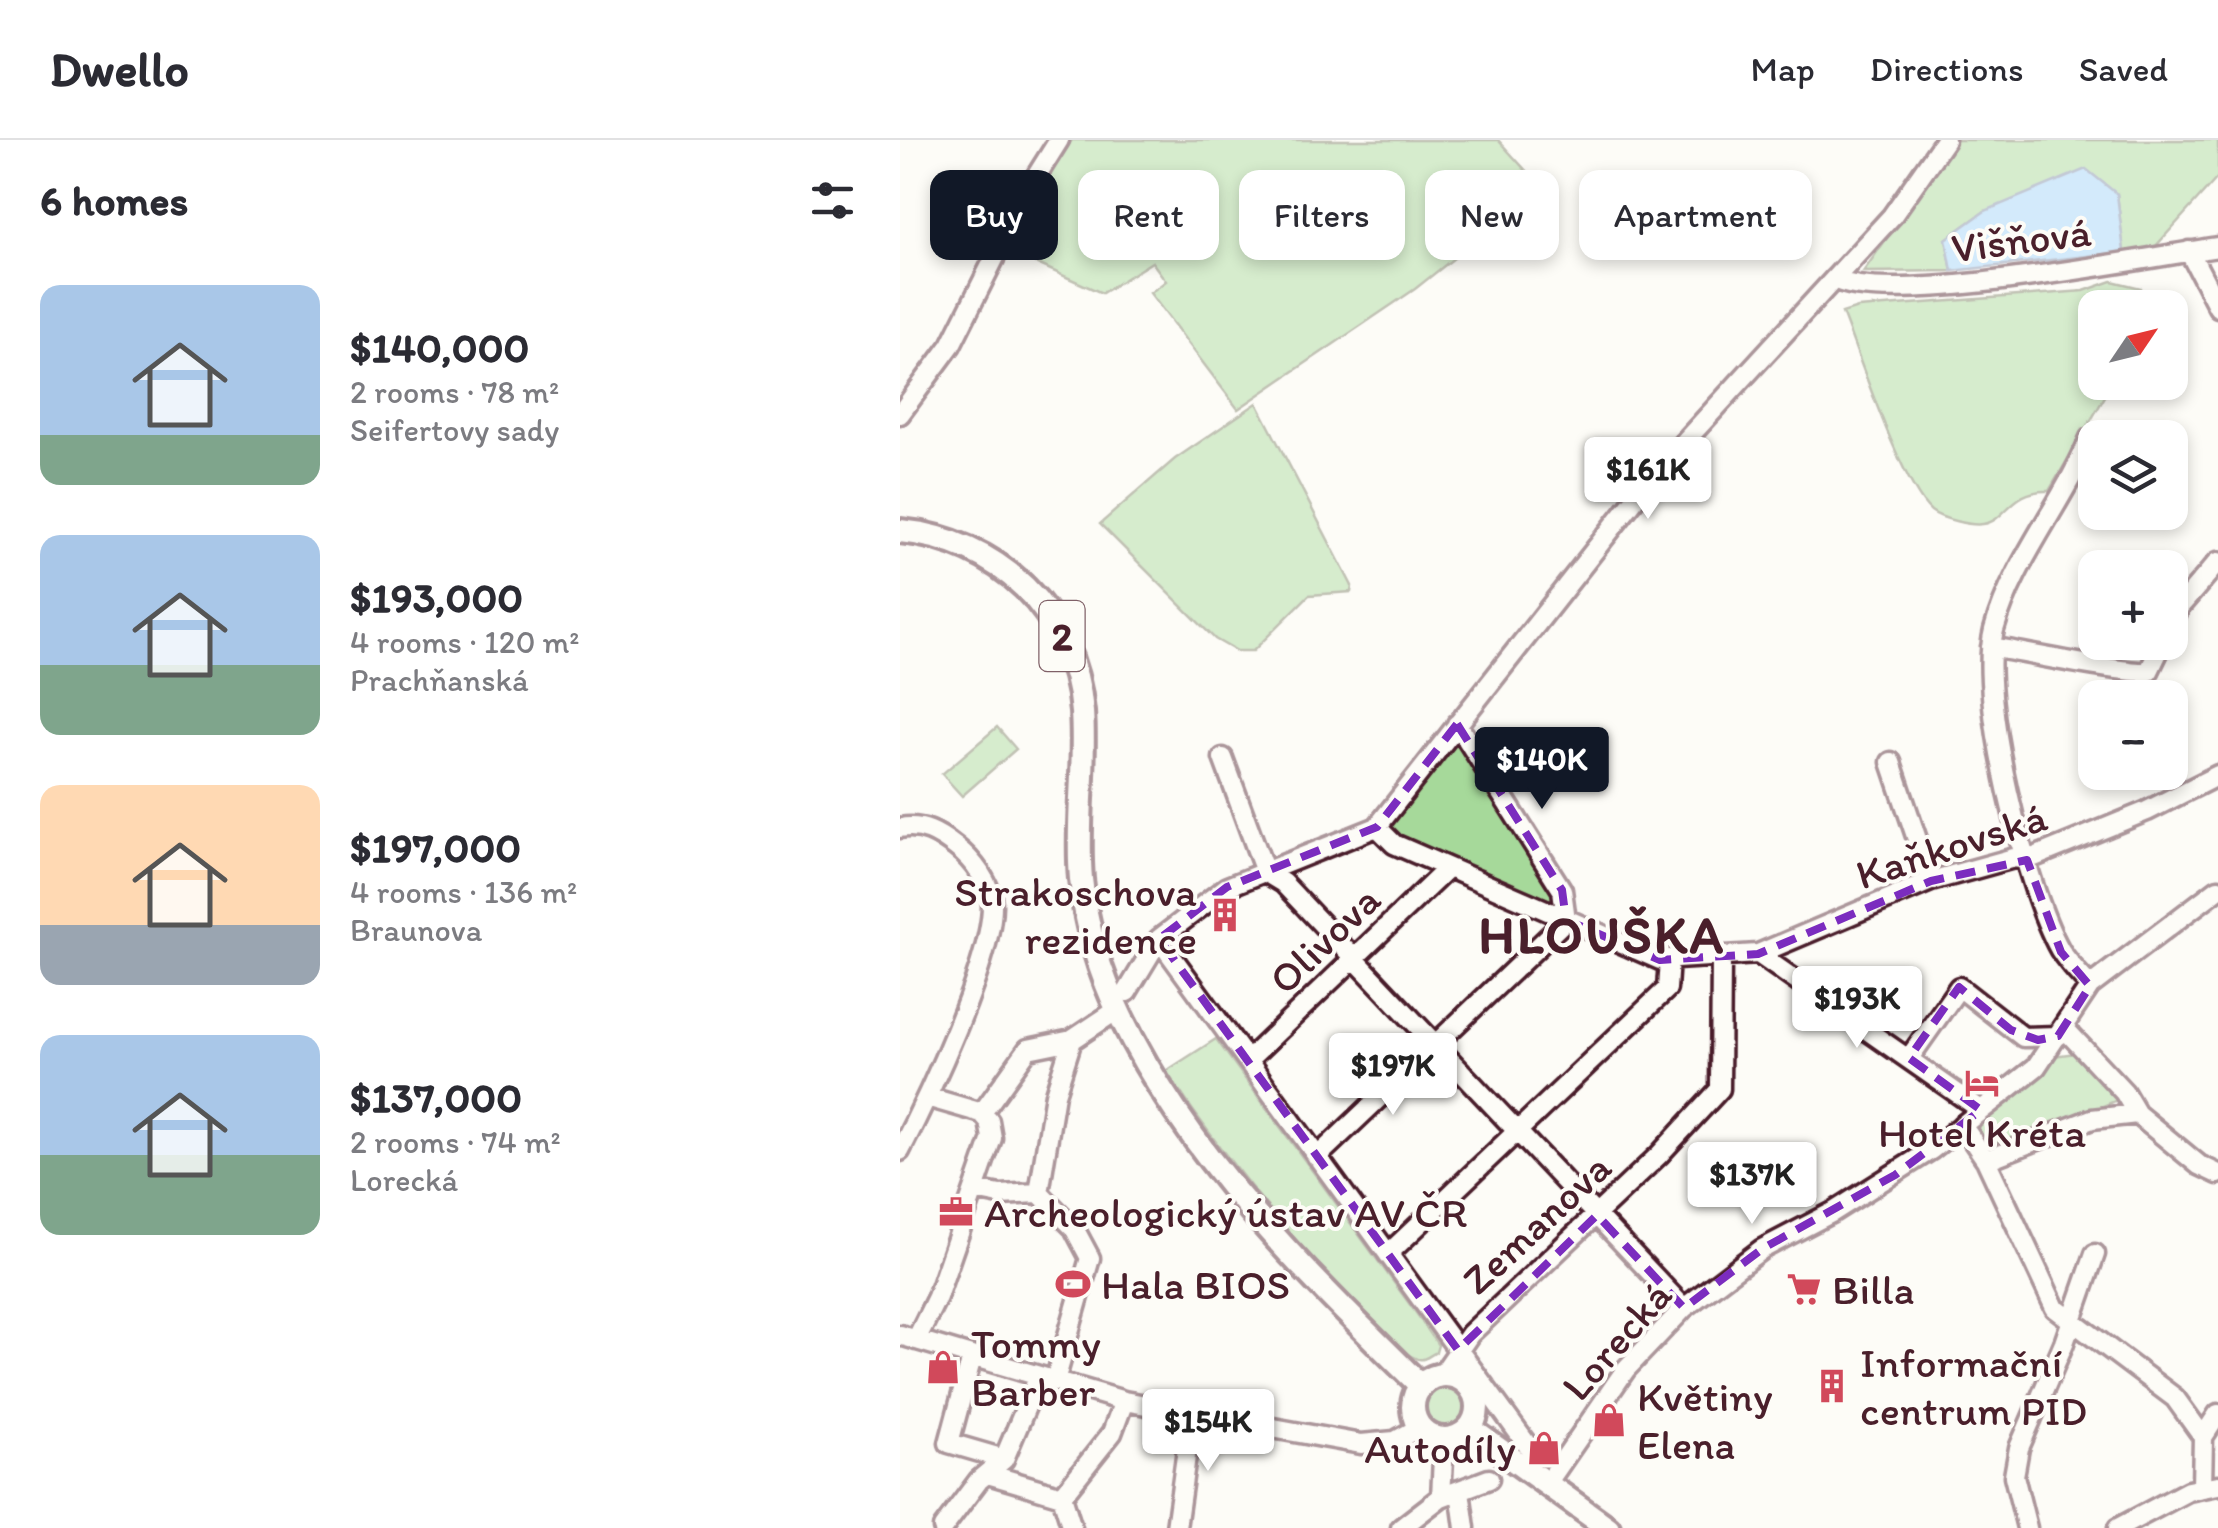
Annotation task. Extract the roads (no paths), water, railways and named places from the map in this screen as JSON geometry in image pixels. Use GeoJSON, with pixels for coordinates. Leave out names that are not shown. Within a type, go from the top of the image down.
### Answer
{"type":"FeatureCollection","features":[{"type":"Feature","properties":{"kind":"main road","name":"2"},"geometry":{"type":"LineString","coordinates":[[900,531],[956,541],[994,562],[1029,590],[1063,638],[1082,710],[1080,857],[1086,914],[1155,1078],[1228,1182],[1308,1276],[1431,1381],[1459,1379],[1473,1392],[1476,1410],[1470,1428]]}},
{"type":"Feature","properties":{"kind":"main road"},"geometry":{"type":"LineString","coordinates":[[1431,1381],[1413,1406],[1420,1426],[1444,1439],[1470,1428],[1603,1527]]}},
{"type":"Feature","properties":{"kind":"street"},"geometry":{"type":"LineString","coordinates":[[900,414],[951,346],[1032,183],[1060,140]]}},
{"type":"Feature","properties":{"kind":"street"},"geometry":{"type":"LineString","coordinates":[[982,1114],[1028,1049],[1072,1040],[1122,1001],[1159,939],[1227,888],[1376,828],[1653,476],[1892,216],[1945,140]]}},
{"type":"Feature","properties":{"kind":"street","name":"Višňová"},"geometry":{"type":"LineString","coordinates":[[1834,279],[1846,286],[1924,286],[2218,247]]}},
{"type":"Feature","properties":{"kind":"street"},"geometry":{"type":"LineString","coordinates":[[2188,252],[2218,307]]}},
{"type":"Feature","properties":{"kind":"street"},"geometry":{"type":"LineString","coordinates":[[2078,477],[2017,575],[1990,648],[1989,671],[2010,796],[2027,860],[2061,952],[2090,986]]}},
{"type":"Feature","properties":{"kind":"street"},"geometry":{"type":"LineString","coordinates":[[2188,597],[2218,562]]}},
{"type":"Feature","properties":{"kind":"street"},"geometry":{"type":"LineString","coordinates":[[1990,648],[2084,661],[2138,674],[2155,660]]}},
{"type":"Feature","properties":{"kind":"street"},"geometry":{"type":"LineString","coordinates":[[1457,724],[1562,890],[1566,920]]}},
{"type":"Feature","properties":{"kind":"street"},"geometry":{"type":"LineString","coordinates":[[1223,758],[1265,872],[1284,883],[1684,1308]]}},
{"type":"Feature","properties":{"kind":"street"},"geometry":{"type":"LineString","coordinates":[[1891,762],[1931,881]]}},
{"type":"Feature","properties":{"kind":"street","name":"Kaňkovská"},"geometry":{"type":"LineString","coordinates":[[1669,959],[1758,954],[1931,881],[2014,858],[2027,860],[2147,812],[2218,775]]}},
{"type":"Feature","properties":{"kind":"street"},"geometry":{"type":"LineString","coordinates":[[900,828],[924,828],[962,851],[983,879],[992,903],[980,960],[927,1096],[900,1151]]}},
{"type":"Feature","properties":{"kind":"street"},"geometry":{"type":"LineString","coordinates":[[1376,828],[1394,844],[1566,920],[1669,959],[1667,988],[1388,1254]]}},
{"type":"Feature","properties":{"kind":"street","name":"Olivova"},"geometry":{"type":"LineString","coordinates":[[1248,1060],[1448,868]]}},
{"type":"Feature","properties":{"kind":"street","name":"Lorecká"},"geometry":{"type":"LineString","coordinates":[[1546,1485],[1626,1368],[1684,1308],[1762,1249],[1896,1175],[1982,1110],[2036,1067],[2090,986],[2218,890]]}},
{"type":"Feature","properties":{"kind":"street"},"geometry":{"type":"LineString","coordinates":[[1317,1156],[1566,920]]}},
{"type":"Feature","properties":{"kind":"street"},"geometry":{"type":"LineString","coordinates":[[1159,939],[1531,1450]]}},
{"type":"Feature","properties":{"kind":"street"},"geometry":{"type":"LineString","coordinates":[[1758,954],[1982,1110]]}},
{"type":"Feature","properties":{"kind":"street","name":"Zemanova"},"geometry":{"type":"LineString","coordinates":[[1431,1381],[1720,1089],[1721,959]]}},
{"type":"Feature","properties":{"kind":"street"},"geometry":{"type":"LineString","coordinates":[[1909,1058],[1959,987],[2023,1037],[2060,1032],[2124,1092],[2137,1114],[2199,1165],[2218,1174]]}},
{"type":"Feature","properties":{"kind":"street"},"geometry":{"type":"LineString","coordinates":[[1039,1192],[1055,1094],[1072,1040]]}},
{"type":"Feature","properties":{"kind":"street"},"geometry":{"type":"LineString","coordinates":[[927,1096],[982,1114],[989,1122],[992,1138],[937,1297],[908,1338],[1124,1401],[1192,1414],[1370,1444],[1396,1442],[1420,1426]]}},
{"type":"Feature","properties":{"kind":"street"},"geometry":{"type":"LineString","coordinates":[[1986,1160],[2092,1119],[2137,1114]]}},
{"type":"Feature","properties":{"kind":"street"},"geometry":{"type":"LineString","coordinates":[[1962,1125],[1986,1160],[2046,1296],[2070,1323],[2175,1398],[2203,1437],[2210,1486],[2174,1496],[2118,1528]]}},
{"type":"Feature","properties":{"kind":"street"},"geometry":{"type":"LineString","coordinates":[[976,1190],[1000,1195],[1039,1192]]}},
{"type":"Feature","properties":{"kind":"street"},"geometry":{"type":"LineString","coordinates":[[943,1528],[1004,1459],[1047,1378],[1090,1258],[1074,1228],[1039,1192]]}},
{"type":"Feature","properties":{"kind":"street"},"geometry":{"type":"LineString","coordinates":[[2027,1528],[2014,1476],[2019,1448],[2095,1254]]}},
{"type":"Feature","properties":{"kind":"street"},"geometry":{"type":"LineString","coordinates":[[972,1357],[949,1443],[1004,1459]]}},
{"type":"Feature","properties":{"kind":"street"},"geometry":{"type":"LineString","coordinates":[[1062,1496],[1112,1433],[1124,1401]]}},
{"type":"Feature","properties":{"kind":"street"},"geometry":{"type":"LineString","coordinates":[[1176,1528],[1192,1414]]}},
{"type":"Feature","properties":{"kind":"street"},"geometry":{"type":"LineString","coordinates":[[2203,1437],[2218,1414]]}},
{"type":"Feature","properties":{"kind":"street"},"geometry":{"type":"LineString","coordinates":[[1441,1497],[1444,1439]]}},
{"type":"Feature","properties":{"kind":"street"},"geometry":{"type":"LineString","coordinates":[[988,1474],[1062,1496]]}},
{"type":"Feature","properties":{"kind":"street"},"geometry":{"type":"LineString","coordinates":[[1401,1528],[1441,1497],[1488,1479]]}},
{"type":"Feature","properties":{"kind":"street"},"geometry":{"type":"LineString","coordinates":[[1460,1490],[1465,1528]]}},
{"type":"Feature","properties":{"kind":"street"},"geometry":{"type":"LineString","coordinates":[[1062,1496],[1072,1528]]}},
{"type":"Feature","properties":{"kind":"water"},"geometry":{"type":"Polygon","coordinates":[[[2086,169],[2117,194],[2124,252],[1952,271],[1946,239],[1985,211],[2086,169]]]}},
{"type":"Feature","properties":{"kind":"place","name":"Strakoschova rezidence"},"geometry":{"type":"Point","coordinates":[1225,915]}},
{"type":"Feature","properties":{"kind":"place","name":"Hotel Kréta"},"geometry":{"type":"Point","coordinates":[1982,1083]}},
{"type":"Feature","properties":{"kind":"place","name":"Archeologický ústav AV ČR"},"geometry":{"type":"Point","coordinates":[956,1212]}},
{"type":"Feature","properties":{"kind":"place","name":"Hala BIOS"},"geometry":{"type":"Point","coordinates":[1073,1284]}},
{"type":"Feature","properties":{"kind":"place","name":"Billa"},"geometry":{"type":"Point","coordinates":[1804,1289]}},
{"type":"Feature","properties":{"kind":"place","name":"Tommy Barber"},"geometry":{"type":"Point","coordinates":[943,1367]}},
{"type":"Feature","properties":{"kind":"place","name":"Informační centrum PID"},"geometry":{"type":"Point","coordinates":[1832,1386]}},
{"type":"Feature","properties":{"kind":"place","name":"Květiny Elena"},"geometry":{"type":"Point","coordinates":[1609,1420]}},
{"type":"Feature","properties":{"kind":"place","name":"Autodíly"},"geometry":{"type":"Point","coordinates":[1544,1448]}},
{"type":"Feature","properties":{"kind":"district","name":"HLOUŠKA"},"geometry":{"type":"Point","coordinates":[1602,935]}}]}
